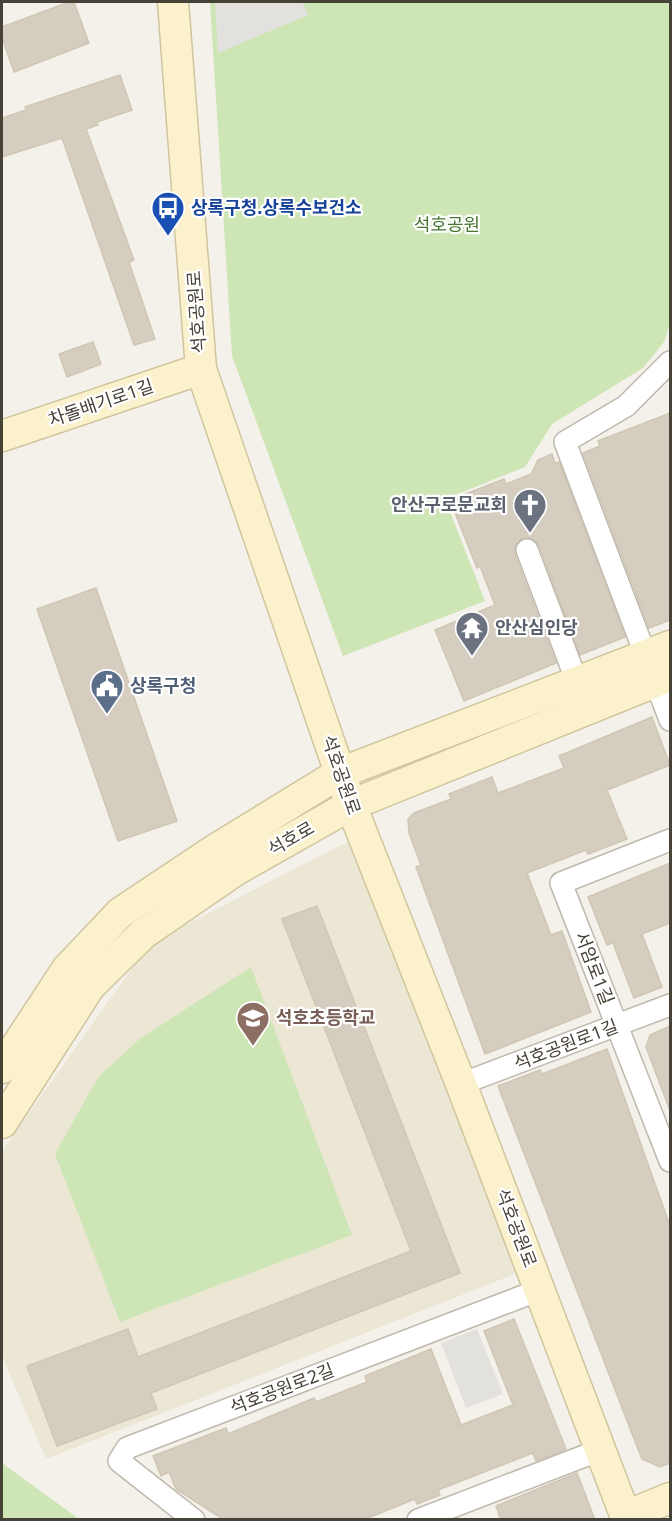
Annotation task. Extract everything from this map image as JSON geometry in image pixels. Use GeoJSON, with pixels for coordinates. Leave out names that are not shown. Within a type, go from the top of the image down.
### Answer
{"type":"FeatureCollection","features":[{"type":"Feature","properties":{"kind":"street","name":"석호공원로"},"geometry":{"type":"LineString","coordinates":[[173,2],[201,369],[351,805],[461,1084],[627,1518]]}},
{"type":"Feature","properties":{"kind":"street"},"geometry":{"type":"LineString","coordinates":[[670,362],[626,406],[564,442],[661,665],[670,720]]}},
{"type":"Feature","properties":{"kind":"street","name":"차돌배기로1길"},"geometry":{"type":"LineString","coordinates":[[2,436],[201,369]]}},
{"type":"Feature","properties":{"kind":"street"},"geometry":{"type":"LineString","coordinates":[[527,550],[577,682]]}},
{"type":"Feature","properties":{"kind":"street","name":"석호로"},"geometry":{"type":"LineString","coordinates":[[2,1068],[67,969],[120,913],[216,849],[340,772],[577,682],[661,665]]}},
{"type":"Feature","properties":{"kind":"street","name":"석호로"},"geometry":{"type":"LineString","coordinates":[[2,1123],[90,986],[143,934],[236,870],[351,805],[661,665]]}},
{"type":"Feature","properties":{"kind":"street","name":"서암로1길"},"geometry":{"type":"LineString","coordinates":[[670,840],[561,883],[670,1161]]}},
{"type":"Feature","properties":{"kind":"street","name":"석호공원로1길"},"geometry":{"type":"LineString","coordinates":[[461,1084],[670,1005]]}},
{"type":"Feature","properties":{"kind":"street","name":"석호공원로2길"},"geometry":{"type":"LineString","coordinates":[[194,1520],[119,1461],[127,1448],[539,1290]]}},
{"type":"Feature","properties":{"kind":"street"},"geometry":{"type":"LineString","coordinates":[[418,1520],[600,1450]]}},
{"type":"Feature","properties":{"kind":"street"},"geometry":{"type":"LineString","coordinates":[[627,1518],[670,1498]]}},
{"type":"Feature","properties":{"kind":"shaded area"},"geometry":{"type":"Polygon","coordinates":[[[215,2],[302,2],[308,15],[218,53],[215,2]]]}},
{"type":"Feature","properties":{"kind":"shaded area","name":"석호초등학교"},"geometry":{"type":"Polygon","coordinates":[[[349,841],[520,1272],[46,1459],[2,1356],[2,1151],[150,943],[349,841]]]}},
{"type":"Feature","properties":{"kind":"shaded area"},"geometry":{"type":"Polygon","coordinates":[[[477,1329],[503,1394],[466,1408],[441,1343],[477,1329]]]}},
{"type":"Feature","properties":{"kind":"green space","name":"석호공원"},"geometry":{"type":"Polygon","coordinates":[[[210,2],[670,2],[670,324],[664,342],[643,368],[552,424],[525,467],[445,499],[485,601],[343,656],[232,356],[210,2]]]}},
{"type":"Feature","properties":{"kind":"green space"},"geometry":{"type":"Polygon","coordinates":[[[251,967],[352,1235],[120,1322],[55,1154],[99,1076],[141,1038],[251,967]]]}},
{"type":"Feature","properties":{"kind":"green space"},"geometry":{"type":"Polygon","coordinates":[[[2,1463],[79,1519],[2,1519],[2,1463]]]}},
{"type":"Feature","properties":{"kind":"building"},"geometry":{"type":"Polygon","coordinates":[[[74,2],[89,43],[14,72],[2,37],[2,27],[74,2]]]}},
{"type":"Feature","properties":{"kind":"building"},"geometry":{"type":"Polygon","coordinates":[[[120,75],[132,110],[97,122],[98,125],[86,129],[134,260],[129,262],[155,339],[134,345],[62,138],[2,157],[2,118],[26,110],[25,107],[120,75]]]}},
{"type":"Feature","properties":{"kind":"building"},"geometry":{"type":"Polygon","coordinates":[[[93,342],[101,364],[67,377],[59,354],[93,342]]]}},
{"type":"Feature","properties":{"kind":"building"},"geometry":{"type":"Polygon","coordinates":[[[670,413],[670,620],[649,628],[583,453],[600,446],[598,441],[670,413]]]}},
{"type":"Feature","properties":{"kind":"building"},"geometry":{"type":"Polygon","coordinates":[[[552,454],[555,463],[559,462],[625,637],[580,655],[539,545],[530,538],[522,538],[515,547],[515,555],[556,663],[464,701],[435,630],[495,605],[480,566],[477,568],[450,500],[504,479],[506,484],[531,474],[538,460],[552,454]]]}},
{"type":"Feature","properties":{"kind":"building","name":"상록구청"},"geometry":{"type":"Polygon","coordinates":[[[96,588],[177,821],[118,841],[37,609],[96,588]]]}},
{"type":"Feature","properties":{"kind":"building"},"geometry":{"type":"Polygon","coordinates":[[[652,717],[670,765],[607,790],[627,839],[588,854],[586,850],[527,873],[551,935],[562,931],[591,1012],[485,1054],[416,867],[421,865],[409,833],[408,819],[414,813],[451,799],[449,794],[492,777],[498,793],[564,768],[559,756],[652,717]]]}},
{"type":"Feature","properties":{"kind":"building"},"geometry":{"type":"Polygon","coordinates":[[[670,863],[670,923],[642,934],[662,987],[634,998],[613,943],[607,945],[588,897],[670,863]]]}},
{"type":"Feature","properties":{"kind":"building"},"geometry":{"type":"Polygon","coordinates":[[[317,906],[460,1273],[151,1393],[157,1409],[57,1446],[27,1366],[128,1329],[138,1357],[411,1251],[282,919],[317,906]]]}},
{"type":"Feature","properties":{"kind":"building"},"geometry":{"type":"Polygon","coordinates":[[[670,1026],[669,1108],[646,1047],[650,1035],[670,1026]]]}},
{"type":"Feature","properties":{"kind":"building"},"geometry":{"type":"Polygon","coordinates":[[[607,1049],[670,1226],[670,1463],[660,1467],[642,1459],[498,1086],[540,1070],[542,1074],[607,1049]]]}},
{"type":"Feature","properties":{"kind":"building"},"geometry":{"type":"Polygon","coordinates":[[[514,1319],[566,1449],[536,1461],[533,1453],[438,1490],[440,1495],[417,1504],[415,1499],[363,1520],[224,1520],[176,1489],[169,1472],[161,1476],[153,1456],[226,1428],[228,1434],[314,1398],[316,1402],[367,1382],[365,1376],[431,1349],[461,1425],[513,1405],[484,1331],[514,1319]]]}},
{"type":"Feature","properties":{"kind":"building"},"geometry":{"type":"Polygon","coordinates":[[[577,1473],[595,1520],[501,1520],[496,1506],[577,1473]]]}},
{"type":"Feature","properties":{"kind":"place","name":"상록구청.상록수보건소"},"geometry":{"type":"Point","coordinates":[168,237]}},
{"type":"Feature","properties":{"kind":"place","name":"안산구로문교회"},"geometry":{"type":"Point","coordinates":[530,534]}},
{"type":"Feature","properties":{"kind":"place","name":"안산심인당"},"geometry":{"type":"Point","coordinates":[472,657]}},
{"type":"Feature","properties":{"kind":"place","name":"상록구청"},"geometry":{"type":"Point","coordinates":[107,715]}},
{"type":"Feature","properties":{"kind":"place","name":"석호초등학교"},"geometry":{"type":"Point","coordinates":[253,1047]}}]}
